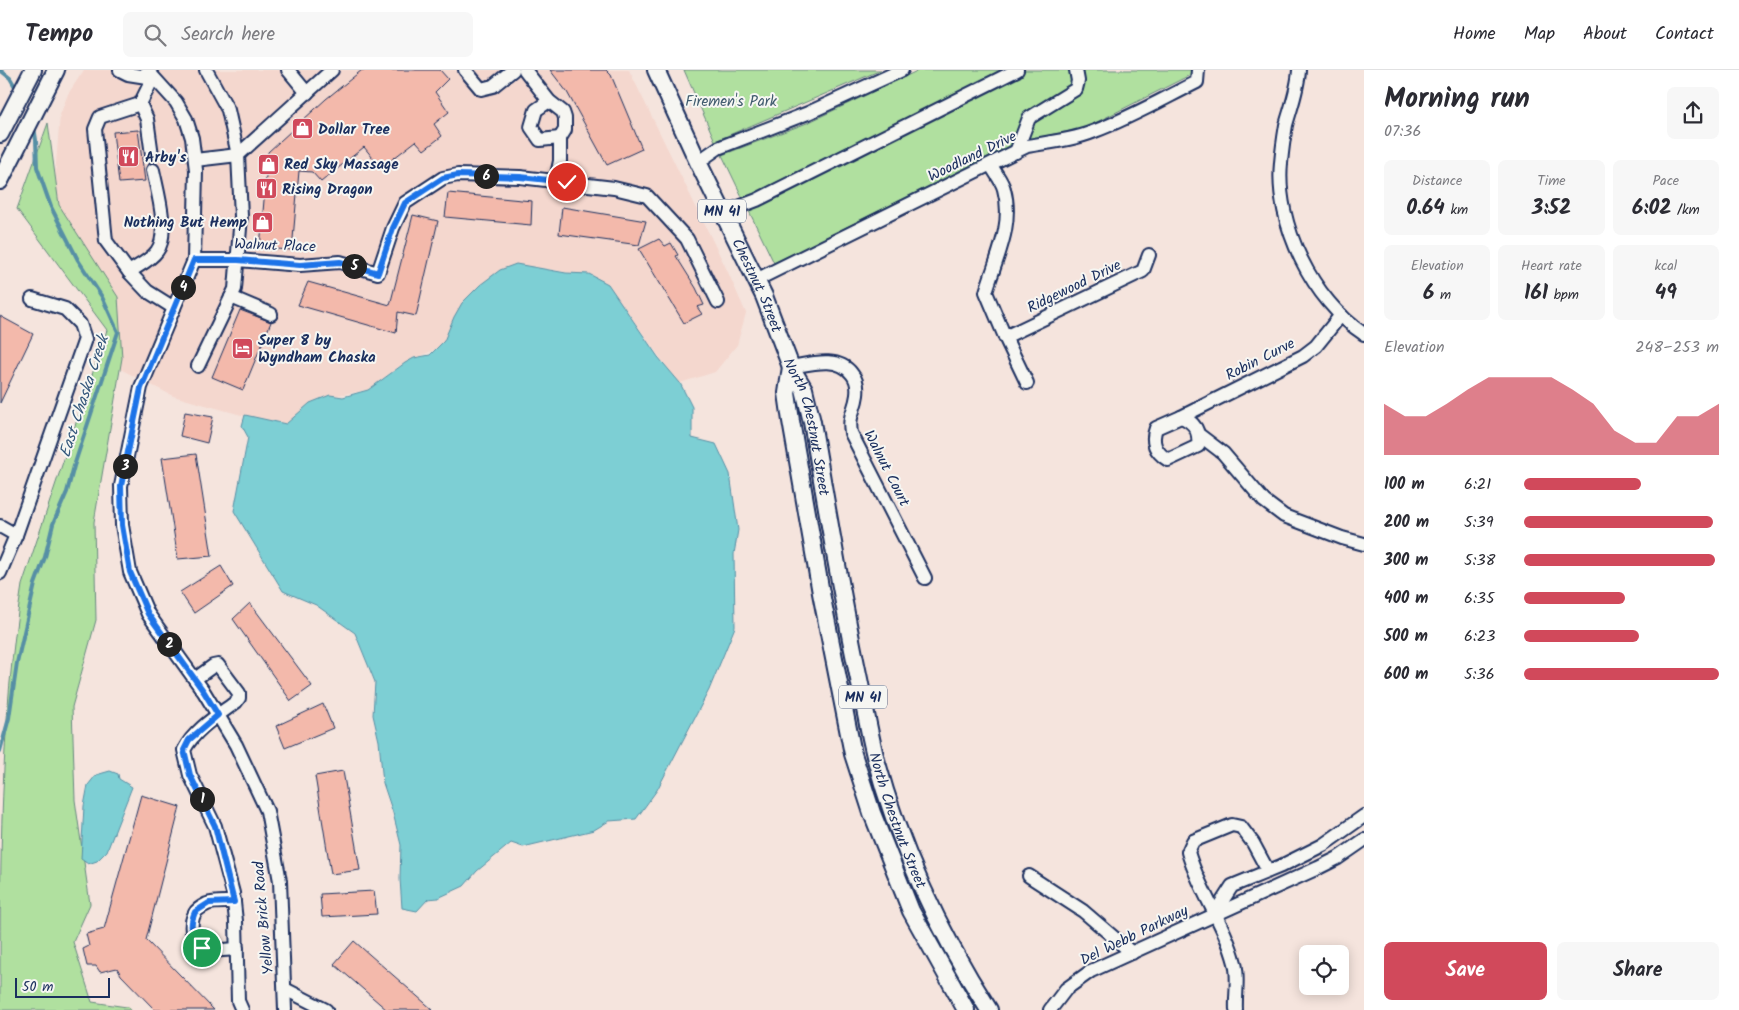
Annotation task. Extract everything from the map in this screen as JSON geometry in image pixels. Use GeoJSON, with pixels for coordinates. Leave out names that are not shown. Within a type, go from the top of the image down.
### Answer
{"type":"FeatureCollection","features":[{"type":"Feature","properties":{"kind":"main road"},"geometry":{"type":"LineString","coordinates":[[0,134],[32,70]]}},
{"type":"Feature","properties":{"kind":"main road"},"geometry":{"type":"LineString","coordinates":[[0,181],[56,70]]}},
{"type":"Feature","properties":{"kind":"main road","name":"Chestnut Street"},"geometry":{"type":"LineString","coordinates":[[656,70],[776,323],[790,367]]}},
{"type":"Feature","properties":{"kind":"main road","name":"North Chestnut Street"},"geometry":{"type":"LineString","coordinates":[[790,367],[787,393],[821,594],[853,754],[872,813],[910,911],[966,1010]]}},
{"type":"Feature","properties":{"kind":"main road","name":"North Chestnut Street"},"geometry":{"type":"LineString","coordinates":[[790,367],[804,389],[812,422],[850,636],[875,756],[897,824],[922,890],[953,949],[989,1010]]}},
{"type":"Feature","properties":{"kind":"street"},"geometry":{"type":"LineString","coordinates":[[120,70],[128,74],[150,74],[140,104],[147,119],[152,156]]}},
{"type":"Feature","properties":{"kind":"street"},"geometry":{"type":"LineString","coordinates":[[198,366],[235,289],[241,216],[238,155],[228,110],[206,70]]}},
{"type":"Feature","properties":{"kind":"street"},"geometry":{"type":"LineString","coordinates":[[288,70],[307,93]]}},
{"type":"Feature","properties":{"kind":"street"},"geometry":{"type":"LineString","coordinates":[[195,160],[238,155],[332,70]]}},
{"type":"Feature","properties":{"kind":"street"},"geometry":{"type":"LineString","coordinates":[[465,70],[482,89],[493,86],[513,70]]}},
{"type":"Feature","properties":{"kind":"street"},"geometry":{"type":"LineString","coordinates":[[525,70],[549,101],[562,112],[565,118],[565,130],[560,138],[560,161],[556,180]]}},
{"type":"Feature","properties":{"kind":"street"},"geometry":{"type":"LineString","coordinates":[[698,162],[718,148],[808,113],[902,70]]}},
{"type":"Feature","properties":{"kind":"street"},"geometry":{"type":"LineString","coordinates":[[723,213],[756,200],[1016,70]]}},
{"type":"Feature","properties":{"kind":"street"},"geometry":{"type":"LineString","coordinates":[[1016,152],[1029,118],[1076,89],[1078,81],[1076,70]]}},
{"type":"Feature","properties":{"kind":"street","name":"Woodland Drive"},"geometry":{"type":"LineString","coordinates":[[756,280],[1027,146],[1069,139],[1095,131],[1197,82],[1198,70]]}},
{"type":"Feature","properties":{"kind":"street"},"geometry":{"type":"LineString","coordinates":[[1299,70],[1294,100],[1286,126],[1281,163],[1283,202],[1300,257],[1327,301],[1340,315],[1364,334]]}},
{"type":"Feature","properties":{"kind":"street","name":"Yellow Brick Road"},"geometry":{"type":"LineString","coordinates":[[150,74],[176,102],[186,119],[192,138],[195,160],[196,210],[194,260],[141,388],[121,486],[122,525],[130,572],[148,614],[218,715],[236,745],[267,811],[280,881],[285,1010]]}},
{"type":"Feature","properties":{"kind":"street"},"geometry":{"type":"LineString","coordinates":[[549,101],[536,110],[531,127],[540,140],[560,138]]}},
{"type":"Feature","properties":{"kind":"street"},"geometry":{"type":"LineString","coordinates":[[140,104],[100,117],[95,129],[106,241],[129,272],[147,291],[174,308]]}},
{"type":"Feature","properties":{"kind":"street"},"geometry":{"type":"LineString","coordinates":[[991,165],[1004,188],[1008,217],[986,292],[1004,338],[1026,383]]}},
{"type":"Feature","properties":{"kind":"street"},"geometry":{"type":"LineString","coordinates":[[129,272],[156,253],[162,244],[163,229],[153,170]]}},
{"type":"Feature","properties":{"kind":"street","name":"Walnut Place"},"geometry":{"type":"LineString","coordinates":[[194,260],[238,260],[300,265],[340,262],[378,273],[393,228],[405,203],[443,178],[458,175],[520,177],[614,188],[647,196],[687,238],[718,302]]}},
{"type":"Feature","properties":{"kind":"street","name":"Ridgewood Drive"},"geometry":{"type":"LineString","coordinates":[[1004,338],[1143,271],[1149,255]]}},
{"type":"Feature","properties":{"kind":"street"},"geometry":{"type":"LineString","coordinates":[[231,297],[272,314]]}},
{"type":"Feature","properties":{"kind":"street"},"geometry":{"type":"LineString","coordinates":[[0,573],[16,535],[85,339],[80,324],[65,309],[32,299]]}},
{"type":"Feature","properties":{"kind":"street","name":"Robin Curve"},"geometry":{"type":"LineString","coordinates":[[1198,434],[1198,446],[1168,460],[1160,455],[1154,442],[1156,428],[1182,417],[1303,356],[1316,346],[1340,315]]}},
{"type":"Feature","properties":{"kind":"street","name":"Walnut Court"},"geometry":{"type":"LineString","coordinates":[[790,367],[836,362],[843,365],[853,375],[858,392],[849,420],[851,433],[925,578]]}},
{"type":"Feature","properties":{"kind":"street"},"geometry":{"type":"LineString","coordinates":[[1182,417],[1194,424],[1198,434],[1223,453],[1264,501],[1284,516],[1342,538],[1364,544]]}},
{"type":"Feature","properties":{"kind":"street"},"geometry":{"type":"LineString","coordinates":[[0,526],[16,535]]}},
{"type":"Feature","properties":{"kind":"street"},"geometry":{"type":"LineString","coordinates":[[195,680],[213,666],[218,665],[239,692],[239,698],[236,702],[189,740],[184,750],[190,775],[215,826],[234,902],[238,1001],[242,1010]]}},
{"type":"Feature","properties":{"kind":"street"},"geometry":{"type":"LineString","coordinates":[[1214,914],[1232,886],[1323,845],[1364,816]]}},
{"type":"Feature","properties":{"kind":"street"},"geometry":{"type":"LineString","coordinates":[[1236,1010],[1236,966],[1229,942],[1214,914],[1188,852],[1193,841],[1232,825],[1242,827],[1268,871]]}},
{"type":"Feature","properties":{"kind":"street","name":"Del Webb Parkway"},"geometry":{"type":"LineString","coordinates":[[1050,1010],[1066,989],[1091,971],[1318,868],[1338,858],[1364,840]]}},
{"type":"Feature","properties":{"kind":"street"},"geometry":{"type":"LineString","coordinates":[[1029,876],[1083,911],[1132,954]]}},
{"type":"Feature","properties":{"kind":"street"},"geometry":{"type":"LineString","coordinates":[[234,902],[206,904],[195,912],[191,926],[195,940],[202,948],[212,950],[237,949]]}},
{"type":"Feature","properties":{"kind":"street"},"geometry":{"type":"LineString","coordinates":[[285,989],[326,1010]]}},
{"type":"Feature","properties":{"kind":"shaded area"},"geometry":{"type":"Polygon","coordinates":[[[84,70],[629,70],[727,270],[746,313],[737,345],[715,372],[680,383],[629,314],[576,274],[541,268],[470,319],[436,349],[401,365],[368,390],[321,398],[285,427],[173,396],[120,369],[118,302],[59,205],[55,176],[60,115],[68,94],[84,70]]]}},
{"type":"Feature","properties":{"kind":"green space","name":"Firemen's Park"},"geometry":{"type":"Polygon","coordinates":[[[684,70],[881,70],[715,141],[684,70]]]}},
{"type":"Feature","properties":{"kind":"green space"},"geometry":{"type":"Polygon","coordinates":[[[919,70],[1191,70],[1190,75],[1085,128],[1029,139],[1012,145],[774,263],[722,155],[807,123],[919,70]]]}},
{"type":"Feature","properties":{"kind":"green space"},"geometry":{"type":"Polygon","coordinates":[[[48,123],[59,205],[118,297],[122,358],[94,522],[96,620],[72,707],[75,800],[90,904],[73,942],[92,1002],[127,1007],[131,1010],[0,1010],[1,850],[5,743],[9,690],[22,585],[107,330],[17,209],[48,123]]]}},
{"type":"Feature","properties":{"kind":"water"},"geometry":{"type":"Polygon","coordinates":[[[516,264],[566,273],[589,274],[608,284],[658,357],[680,383],[692,407],[692,438],[716,444],[730,474],[738,530],[734,554],[735,627],[709,690],[657,790],[636,819],[609,821],[594,830],[523,847],[511,843],[477,871],[464,886],[438,898],[428,899],[417,911],[402,908],[400,879],[401,845],[383,783],[379,741],[373,715],[375,682],[355,633],[316,605],[283,591],[234,511],[248,437],[242,426],[245,415],[286,424],[310,403],[330,395],[343,397],[368,390],[405,363],[414,358],[430,355],[444,341],[462,303],[480,285],[500,270],[516,264]]]}},
{"type":"Feature","properties":{"kind":"water"},"geometry":{"type":"Polygon","coordinates":[[[110,771],[118,774],[119,779],[132,787],[107,851],[97,861],[88,864],[81,859],[84,806],[88,785],[96,775],[110,771]]]}},
{"type":"Feature","properties":{"kind":"building"},"geometry":{"type":"Polygon","coordinates":[[[362,70],[440,70],[448,79],[435,92],[449,112],[434,124],[442,136],[424,150],[416,141],[381,168],[364,147],[321,182],[312,172],[299,171],[292,250],[260,248],[268,152],[326,99],[362,70]]]}},
{"type":"Feature","properties":{"kind":"building"},"geometry":{"type":"Polygon","coordinates":[[[550,70],[606,70],[611,75],[642,149],[607,165],[567,92],[550,70]]]}},
{"type":"Feature","properties":{"kind":"building","name":"Arby's"},"geometry":{"type":"Polygon","coordinates":[[[138,130],[145,181],[119,183],[113,132],[138,130]]]}},
{"type":"Feature","properties":{"kind":"building"},"geometry":{"type":"Polygon","coordinates":[[[448,193],[532,201],[531,225],[445,217],[448,193]]]}},
{"type":"Feature","properties":{"kind":"building"},"geometry":{"type":"Polygon","coordinates":[[[562,207],[646,221],[639,245],[559,234],[562,207]]]}},
{"type":"Feature","properties":{"kind":"building"},"geometry":{"type":"Polygon","coordinates":[[[413,215],[438,221],[416,316],[398,312],[396,333],[298,305],[308,282],[390,305],[413,215]]]}},
{"type":"Feature","properties":{"kind":"building"},"geometry":{"type":"Polygon","coordinates":[[[659,239],[665,246],[671,243],[678,255],[676,256],[704,305],[697,307],[702,314],[684,323],[639,249],[659,239]]]}},
{"type":"Feature","properties":{"kind":"building","name":"Super 8 by Wyndham Chaska"},"geometry":{"type":"Polygon","coordinates":[[[240,310],[271,322],[243,390],[212,377],[240,310]]]}},
{"type":"Feature","properties":{"kind":"building"},"geometry":{"type":"Polygon","coordinates":[[[0,316],[33,334],[0,403],[0,316]]]}},
{"type":"Feature","properties":{"kind":"building"},"geometry":{"type":"Polygon","coordinates":[[[185,412],[213,417],[207,443],[180,436],[185,412]]]}},
{"type":"Feature","properties":{"kind":"building"},"geometry":{"type":"Polygon","coordinates":[[[196,454],[212,556],[178,559],[162,458],[196,454]]]}},
{"type":"Feature","properties":{"kind":"building"},"geometry":{"type":"Polygon","coordinates":[[[221,566],[233,586],[194,613],[180,592],[221,566]]]}},
{"type":"Feature","properties":{"kind":"building"},"geometry":{"type":"Polygon","coordinates":[[[250,603],[312,686],[291,701],[233,619],[250,603]]]}},
{"type":"Feature","properties":{"kind":"building"},"geometry":{"type":"Polygon","coordinates":[[[323,704],[333,728],[285,748],[276,726],[323,704]]]}},
{"type":"Feature","properties":{"kind":"building"},"geometry":{"type":"Polygon","coordinates":[[[343,771],[360,870],[331,874],[315,776],[343,771]]]}},
{"type":"Feature","properties":{"kind":"building"},"geometry":{"type":"Polygon","coordinates":[[[141,795],[180,807],[146,940],[214,1010],[155,1010],[121,975],[117,968],[100,972],[96,966],[87,966],[83,949],[89,946],[86,934],[104,929],[141,795]]]}},
{"type":"Feature","properties":{"kind":"building"},"geometry":{"type":"Polygon","coordinates":[[[374,891],[377,914],[322,917],[320,894],[374,891]]]}},
{"type":"Feature","properties":{"kind":"building"},"geometry":{"type":"Polygon","coordinates":[[[354,941],[433,1010],[387,1010],[334,964],[354,941]]]}},
{"type":"Feature","properties":{"kind":"waterway","name":"East Chaska Creek"},"geometry":{"type":"LineString","coordinates":[[0,70],[10,78],[17,90]]}},
{"type":"Feature","properties":{"kind":"waterway","name":"East Chaska Creek"},"geometry":{"type":"LineString","coordinates":[[0,751],[9,718],[17,663],[35,584],[45,557],[53,524],[67,492],[118,332],[102,297],[78,260],[51,207],[37,167],[34,127]]}},
{"type":"Feature","properties":{"kind":"place","name":"Dollar Tree"},"geometry":{"type":"Point","coordinates":[302,129]}},
{"type":"Feature","properties":{"kind":"place","name":"Arby's"},"geometry":{"type":"Point","coordinates":[129,157]}},
{"type":"Feature","properties":{"kind":"place","name":"Red Sky Massage"},"geometry":{"type":"Point","coordinates":[268,164]}},
{"type":"Feature","properties":{"kind":"place","name":"Rising Dragon"},"geometry":{"type":"Point","coordinates":[266,189]}},
{"type":"Feature","properties":{"kind":"place","name":"Nothing But Hemp"},"geometry":{"type":"Point","coordinates":[263,222]}},
{"type":"Feature","properties":{"kind":"place","name":"Super 8 by Wyndham Chaska"},"geometry":{"type":"Point","coordinates":[242,349]}},
{"type":"Feature","properties":{"kind":"route"},"geometry":{"type":"LineString","coordinates":[[202,948],[197,944],[192,934],[191,926],[195,912],[209,903],[234,902],[215,826],[190,775],[184,750],[189,740],[218,715],[204,692],[148,614],[139,595],[130,572],[122,525],[121,486],[141,388],[194,260],[238,260],[300,265],[340,262],[378,273],[393,228],[405,203],[443,178],[458,175],[520,177],[567,182]]}}]}
